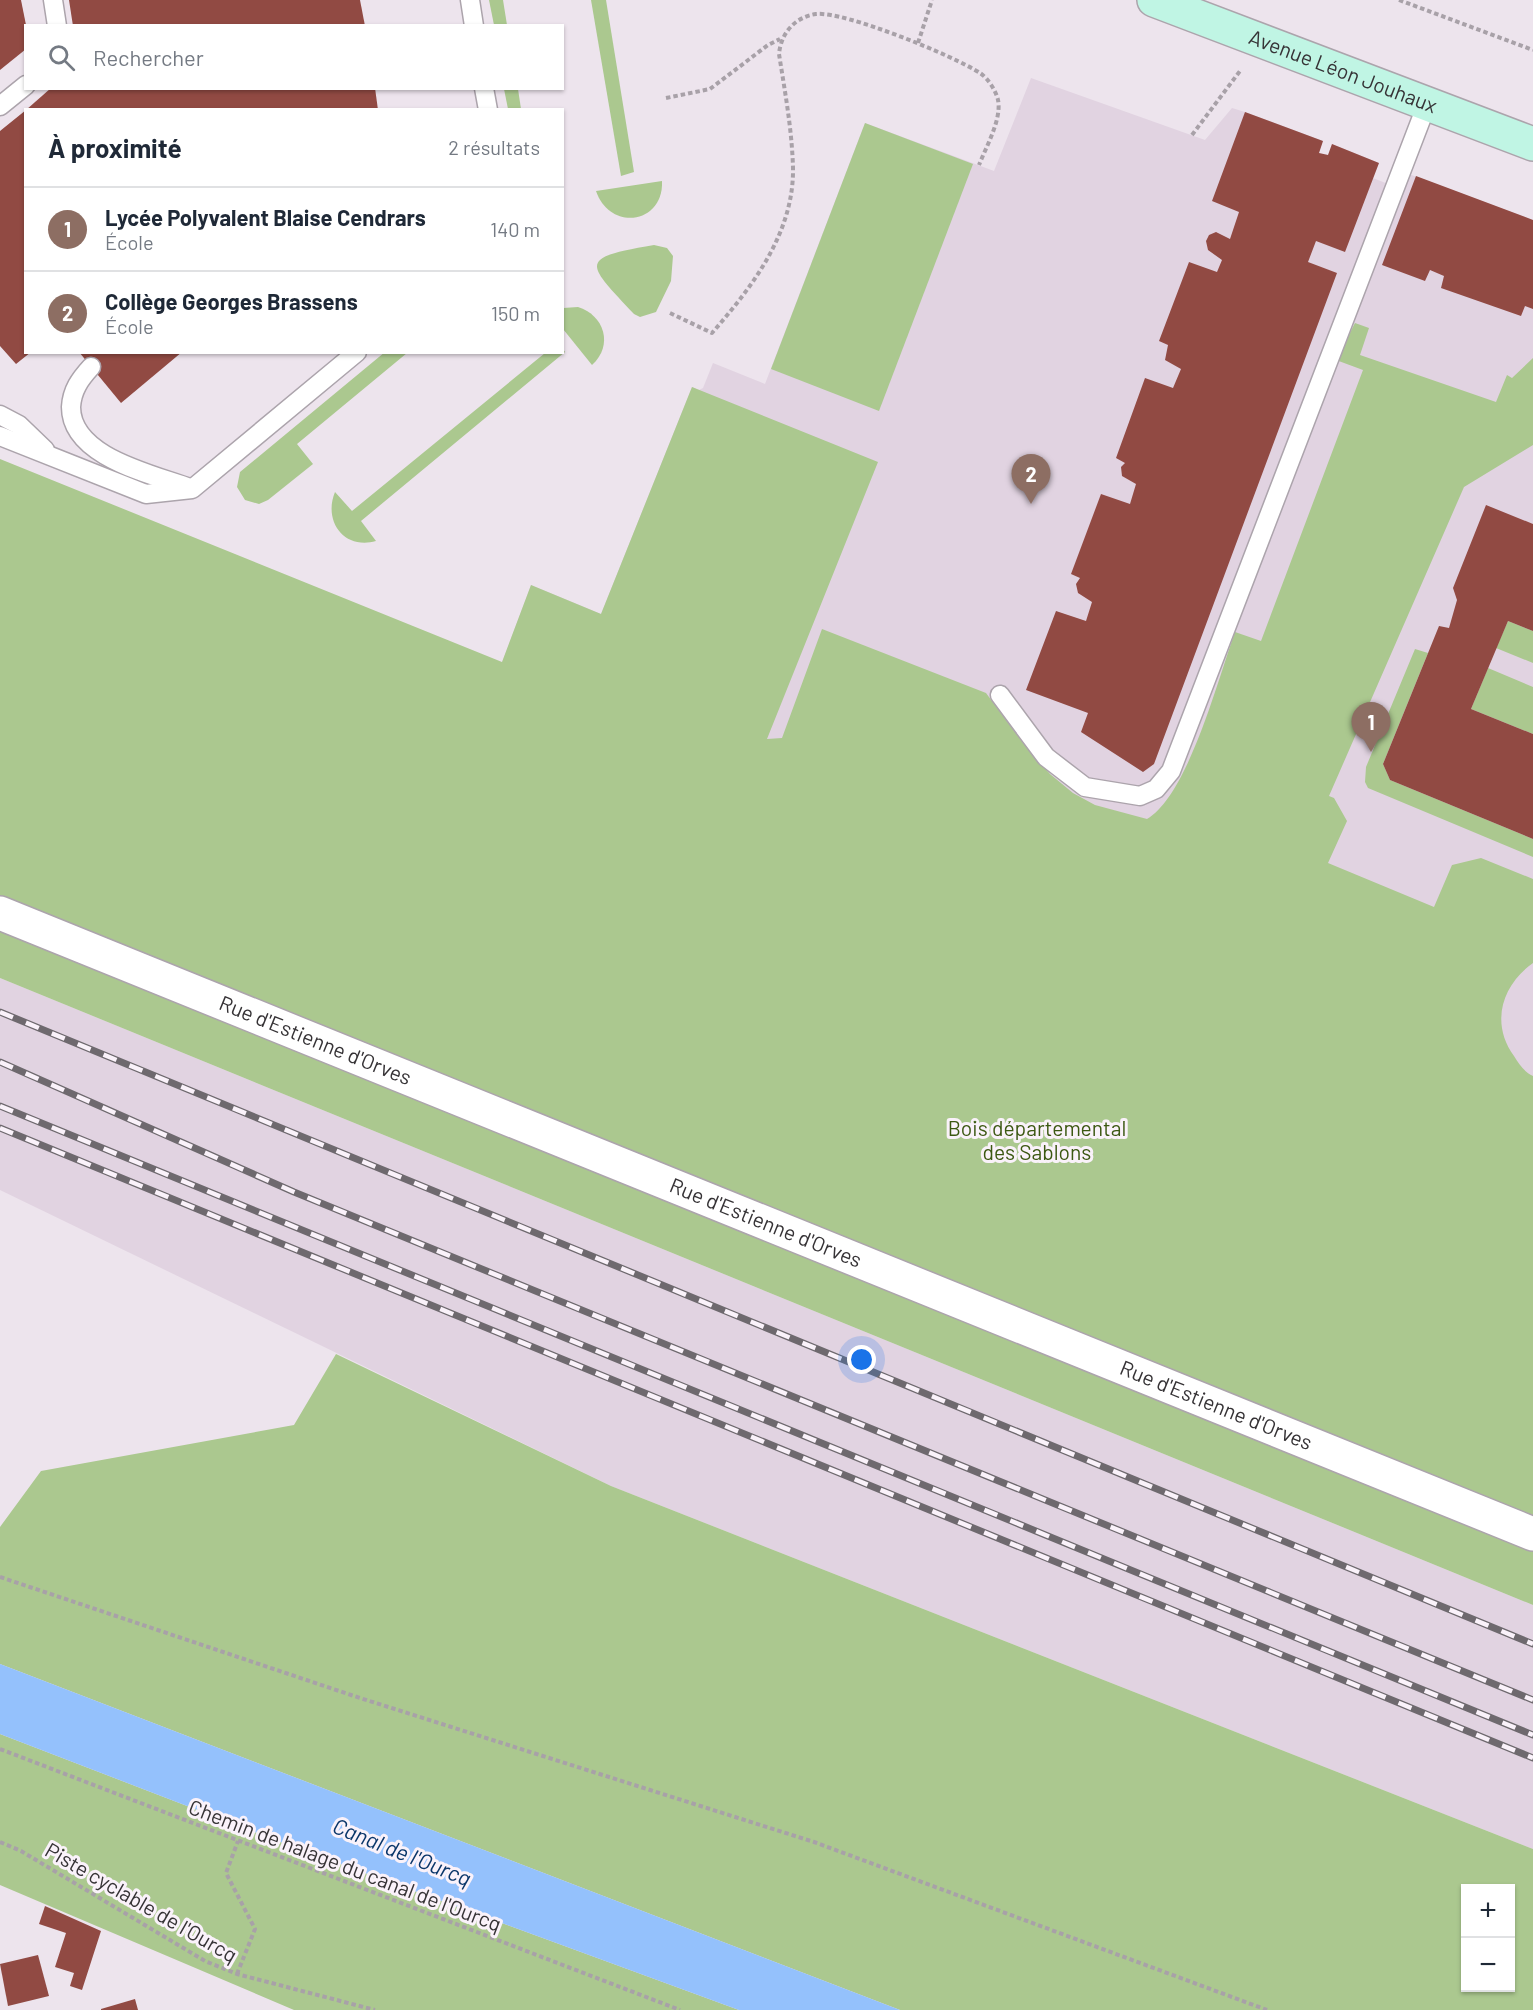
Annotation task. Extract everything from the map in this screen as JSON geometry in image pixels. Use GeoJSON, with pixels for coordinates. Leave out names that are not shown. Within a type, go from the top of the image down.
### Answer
{"type":"FeatureCollection","features":[{"type":"Feature","properties":{"kind":"street","name":"Avenue Léon Jouhaux"},"geometry":{"type":"LineString","coordinates":[[1154,0],[1533,144]]}},
{"type":"Feature","properties":{"kind":"street","name":"Rue d'Estienne d'Orves"},"geometry":{"type":"LineString","coordinates":[[0,913],[1533,1534]]}},
{"type":"Feature","properties":{"kind":"lane"},"geometry":{"type":"LineString","coordinates":[[53,0],[57,24]]}},
{"type":"Feature","properties":{"kind":"lane"},"geometry":{"type":"LineString","coordinates":[[470,0],[474,24]]}},
{"type":"Feature","properties":{"kind":"lane"},"geometry":{"type":"LineString","coordinates":[[0,106],[24,87]]}},
{"type":"Feature","properties":{"kind":"lane"},"geometry":{"type":"LineString","coordinates":[[484,90],[488,108]]}},
{"type":"Feature","properties":{"kind":"lane"},"geometry":{"type":"LineString","coordinates":[[1000,695],[1046,758],[1085,787],[1140,796],[1156,789],[1171,771],[1427,104]]}},
{"type":"Feature","properties":{"kind":"lane"},"geometry":{"type":"LineString","coordinates":[[0,436],[146,494],[192,489],[355,354]]}},
{"type":"Feature","properties":{"kind":"lane"},"geometry":{"type":"LineString","coordinates":[[92,367],[79,379],[71,399],[71,419],[83,439],[104,455],[192,489]]}},
{"type":"Feature","properties":{"kind":"lane"},"geometry":{"type":"LineString","coordinates":[[0,414],[20,425],[53,457]]}},
{"type":"Feature","properties":{"kind":"path"},"geometry":{"type":"LineString","coordinates":[[918,43],[932,0]]}},
{"type":"Feature","properties":{"kind":"path"},"geometry":{"type":"LineString","coordinates":[[1399,0],[1533,50]]}},
{"type":"Feature","properties":{"kind":"path"},"geometry":{"type":"LineString","coordinates":[[666,98],[710,89],[768,45],[781,39],[800,19],[817,14],[837,16],[918,43],[982,74],[993,88],[998,100],[997,115],[979,165]]}},
{"type":"Feature","properties":{"kind":"path"},"geometry":{"type":"LineString","coordinates":[[670,313],[712,333],[764,266],[783,226],[793,170],[779,54],[781,39]]}},
{"type":"Feature","properties":{"kind":"path"},"geometry":{"type":"LineString","coordinates":[[1192,135],[1261,41]]}},
{"type":"Feature","properties":{"kind":"path"},"geometry":{"type":"LineString","coordinates":[[0,1577],[360,1698],[814,1842],[1267,2010]]}},
{"type":"Feature","properties":{"kind":"path","name":"Chemin de halage du canal de l'Ourcq"},"geometry":{"type":"LineString","coordinates":[[0,1749],[680,2010]]}},
{"type":"Feature","properties":{"kind":"path"},"geometry":{"type":"LineString","coordinates":[[237,1974],[255,1929],[226,1873],[238,1840]]}},
{"type":"Feature","properties":{"kind":"path","name":"Piste cyclable de l'Ourcq"},"geometry":{"type":"LineString","coordinates":[[0,1842],[21,1851],[205,1961],[237,1974],[375,2010]]}},
{"type":"Feature","properties":{"kind":"shaded area"},"geometry":{"type":"Polygon","coordinates":[[[1031,78],[1205,140],[1232,108],[1323,141],[1319,153],[1328,155],[1332,144],[1379,163],[1373,178],[1403,190],[1409,174],[1533,220],[1533,1089],[502,663],[531,585],[601,614],[692,387],[699,390],[703,388],[713,363],[765,384],[865,123],[994,171],[1031,78]]]}},
{"type":"Feature","properties":{"kind":"shaded area"},"geometry":{"type":"Polygon","coordinates":[[[0,978],[1533,1605],[1533,1849],[611,1486],[0,1190],[0,978]]]}},
{"type":"Feature","properties":{"kind":"green space"},"geometry":{"type":"Polygon","coordinates":[[[489,0],[503,0],[507,24],[494,24],[489,0]]]}},
{"type":"Feature","properties":{"kind":"green space"},"geometry":{"type":"Polygon","coordinates":[[[591,0],[606,0],[634,172],[621,176],[591,0]]]}},
{"type":"Feature","properties":{"kind":"green space"},"geometry":{"type":"Polygon","coordinates":[[[504,90],[518,90],[521,108],[508,108],[504,90]]]}},
{"type":"Feature","properties":{"kind":"green space"},"geometry":{"type":"Polygon","coordinates":[[[865,123],[973,164],[879,411],[771,369],[865,123]]]}},
{"type":"Feature","properties":{"kind":"green space"},"geometry":{"type":"Polygon","coordinates":[[[662,181],[660,195],[654,206],[646,214],[635,217],[624,217],[612,213],[603,204],[596,191],[662,181]]]}},
{"type":"Feature","properties":{"kind":"green space"},"geometry":{"type":"Polygon","coordinates":[[[654,245],[667,248],[673,256],[671,281],[656,312],[640,317],[634,314],[606,283],[597,265],[601,259],[612,254],[654,245]]]}},
{"type":"Feature","properties":{"kind":"green space"},"geometry":{"type":"Polygon","coordinates":[[[578,307],[587,311],[600,324],[603,331],[603,349],[592,365],[564,330],[564,308],[578,307]]]}},
{"type":"Feature","properties":{"kind":"green space","name":"Bois départemental des Sablons"},"geometry":{"type":"Polygon","coordinates":[[[1355,323],[1369,328],[1360,355],[1496,402],[1507,375],[1512,378],[1533,358],[1533,445],[1464,487],[1329,796],[1334,798],[1347,821],[1328,863],[1434,907],[1452,865],[1481,858],[1533,879],[1533,963],[1522,972],[1507,993],[1501,1018],[1502,1031],[1507,1043],[1522,1068],[1533,1076],[1533,1605],[0,978],[0,459],[502,662],[531,585],[601,614],[692,387],[878,462],[767,739],[782,738],[822,629],[986,693],[1024,744],[1050,774],[1073,793],[1095,805],[1147,819],[1162,806],[1176,786],[1188,762],[1235,632],[1261,641],[1363,370],[1336,360],[1355,323]]]}},
{"type":"Feature","properties":{"kind":"green space"},"geometry":{"type":"Polygon","coordinates":[[[383,354],[406,354],[297,444],[313,464],[268,500],[259,504],[245,500],[237,487],[240,472],[383,354]]]}},
{"type":"Feature","properties":{"kind":"green space"},"geometry":{"type":"Polygon","coordinates":[[[544,354],[563,354],[361,521],[376,541],[365,543],[354,541],[339,531],[332,513],[335,492],[352,511],[544,354]]]}},
{"type":"Feature","properties":{"kind":"green space"},"geometry":{"type":"Polygon","coordinates":[[[1508,621],[1533,631],[1533,663],[1496,648],[1508,621]]]}},
{"type":"Feature","properties":{"kind":"green space"},"geometry":{"type":"Polygon","coordinates":[[[1415,649],[1428,653],[1383,764],[1390,780],[1533,839],[1533,857],[1368,788],[1365,782],[1366,767],[1415,649]]]}},
{"type":"Feature","properties":{"kind":"green space"},"geometry":{"type":"Polygon","coordinates":[[[1488,668],[1533,687],[1533,734],[1471,709],[1488,668]]]}},
{"type":"Feature","properties":{"kind":"green space"},"geometry":{"type":"Polygon","coordinates":[[[336,1354],[611,1486],[1533,1849],[1533,2010],[900,2010],[0,1664],[0,1527],[41,1471],[294,1425],[336,1354]]]}},
{"type":"Feature","properties":{"kind":"green space"},"geometry":{"type":"Polygon","coordinates":[[[0,1734],[286,1844],[739,2010],[294,2010],[0,1885],[0,1734]]]}},
{"type":"Feature","properties":{"kind":"water","name":"Canal de l'Ourcq"},"geometry":{"type":"Polygon","coordinates":[[[0,1664],[900,2010],[739,2010],[286,1844],[0,1734],[0,1664]]]}},
{"type":"Feature","properties":{"kind":"building"},"geometry":{"type":"Polygon","coordinates":[[[0,0],[21,0],[26,24],[24,51],[0,70],[0,0]]]}},
{"type":"Feature","properties":{"kind":"building"},"geometry":{"type":"Polygon","coordinates":[[[69,0],[360,0],[365,24],[73,24],[69,0]]]}},
{"type":"Feature","properties":{"kind":"building"},"geometry":{"type":"Polygon","coordinates":[[[49,90],[375,90],[378,108],[28,108],[49,90]]]}},
{"type":"Feature","properties":{"kind":"building"},"geometry":{"type":"Polygon","coordinates":[[[24,112],[24,354],[28,354],[16,364],[0,346],[0,131],[24,112]]]}},
{"type":"Feature","properties":{"kind":"building"},"geometry":{"type":"Polygon","coordinates":[[[1245,112],[1323,141],[1319,153],[1328,155],[1332,144],[1379,163],[1345,252],[1316,241],[1308,262],[1337,273],[1154,764],[1143,772],[1081,732],[1088,713],[1026,690],[1056,611],[1086,621],[1092,602],[1078,593],[1076,584],[1080,578],[1071,574],[1101,494],[1130,504],[1136,484],[1122,476],[1121,467],[1125,463],[1116,458],[1145,378],[1173,388],[1181,369],[1165,360],[1168,345],[1159,341],[1189,262],[1217,272],[1222,260],[1208,250],[1206,241],[1209,235],[1216,232],[1230,239],[1239,212],[1212,201],[1245,112]]]}},
{"type":"Feature","properties":{"kind":"building"},"geometry":{"type":"Polygon","coordinates":[[[1416,176],[1533,220],[1533,309],[1525,306],[1521,316],[1441,288],[1444,276],[1430,270],[1425,281],[1382,265],[1416,176]]]}},
{"type":"Feature","properties":{"kind":"building"},"geometry":{"type":"Polygon","coordinates":[[[81,354],[180,354],[121,403],[81,354]]]}},
{"type":"Feature","properties":{"kind":"building"},"geometry":{"type":"Polygon","coordinates":[[[1486,505],[1533,524],[1533,631],[1508,621],[1471,709],[1533,734],[1533,839],[1390,780],[1383,764],[1439,626],[1449,628],[1457,600],[1453,588],[1486,505]]]}},
{"type":"Feature","properties":{"kind":"building"},"geometry":{"type":"Polygon","coordinates":[[[45,1906],[101,1931],[82,1990],[70,1986],[74,1973],[55,1967],[66,1933],[39,1924],[45,1906]]]}},
{"type":"Feature","properties":{"kind":"building"},"geometry":{"type":"Polygon","coordinates":[[[38,1955],[49,1996],[8,2006],[0,1964],[38,1955]]]}},
{"type":"Feature","properties":{"kind":"building"},"geometry":{"type":"Polygon","coordinates":[[[135,1999],[138,2010],[101,2010],[101,2009],[135,1999]]]}},
{"type":"Feature","properties":{"kind":"railway"},"geometry":{"type":"LineString","coordinates":[[0,1012],[1533,1644]]}},
{"type":"Feature","properties":{"kind":"railway"},"geometry":{"type":"LineString","coordinates":[[0,1062],[294,1192],[1533,1700]]}},
{"type":"Feature","properties":{"kind":"railway"},"geometry":{"type":"LineString","coordinates":[[0,1106],[1533,1735]]}},
{"type":"Feature","properties":{"kind":"railway"},"geometry":{"type":"LineString","coordinates":[[0,1128],[1533,1758]]}},
{"type":"Feature","properties":{"kind":"place","name":"Collège Georges Brassens"},"geometry":{"type":"Point","coordinates":[1031,504]}},
{"type":"Feature","properties":{"kind":"place","name":"Lycée Polyvalent Blaise Cendrars"},"geometry":{"type":"Point","coordinates":[1371,752]}}]}
